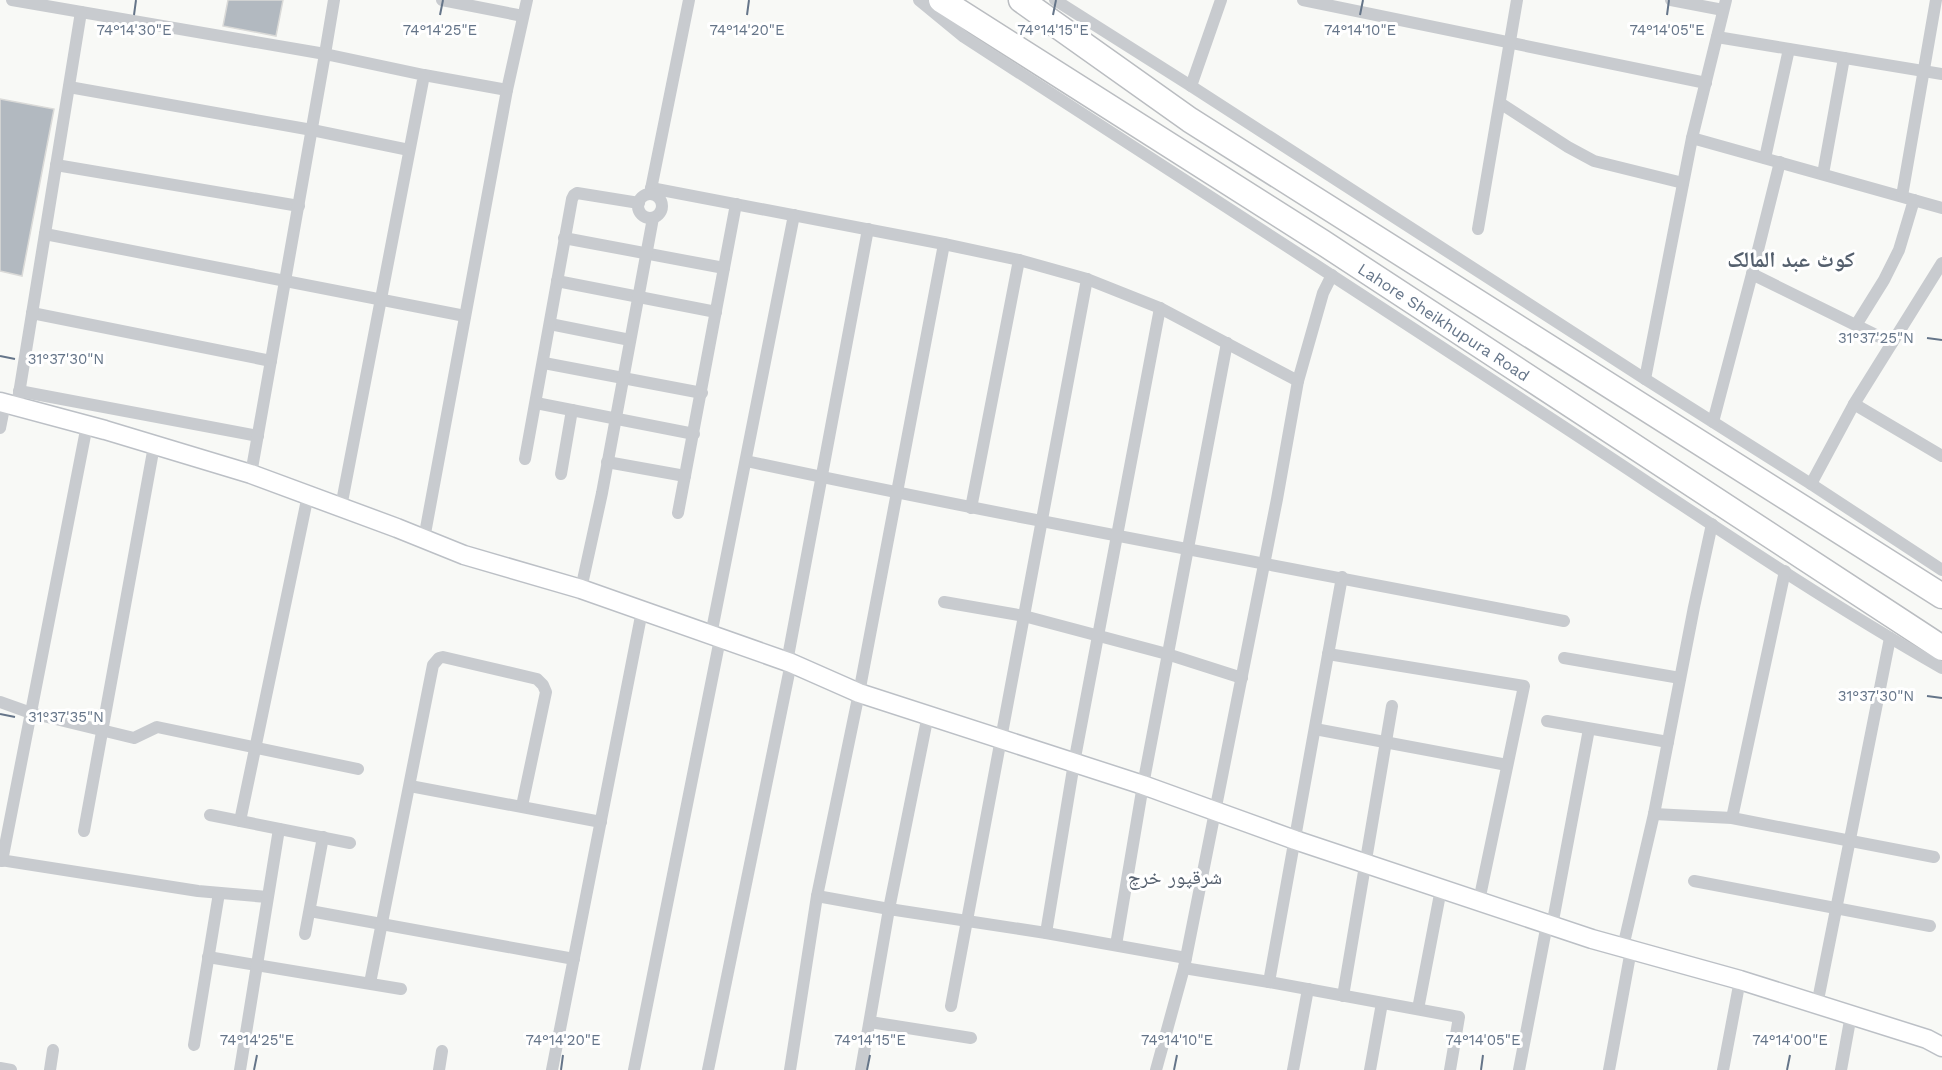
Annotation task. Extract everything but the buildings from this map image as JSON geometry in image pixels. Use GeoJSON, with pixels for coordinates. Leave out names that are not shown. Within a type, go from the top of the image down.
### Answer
{"type":"FeatureCollection","features":[{"type":"Feature","properties":{"kind":"highway","name":"Lahore Sheikhupura Road"},"geometry":{"type":"LineString","coordinates":[[941,0],[1312,236],[1942,648]]}},
{"type":"Feature","properties":{"kind":"highway","name":"Lahore Sheikhupura Road"},"geometry":{"type":"LineString","coordinates":[[1021,0],[1190,120],[1942,596]]}},
{"type":"Feature","properties":{"kind":"street"},"geometry":{"type":"LineString","coordinates":[[12,0],[325,54],[507,90]]}},
{"type":"Feature","properties":{"kind":"street"},"geometry":{"type":"LineString","coordinates":[[251,474],[334,0]]}},
{"type":"Feature","properties":{"kind":"street"},"geometry":{"type":"LineString","coordinates":[[442,0],[523,16]]}},
{"type":"Feature","properties":{"kind":"street"},"geometry":{"type":"LineString","coordinates":[[424,539],[507,90],[527,0]]}},
{"type":"Feature","properties":{"kind":"street"},"geometry":{"type":"LineString","coordinates":[[651,191],[659,198],[662,207],[658,216],[653,218],[644,216],[639,203],[651,191],[688,0]]}},
{"type":"Feature","properties":{"kind":"street"},"geometry":{"type":"LineString","coordinates":[[919,0],[964,37],[1332,274],[1712,524],[1890,638],[1942,668]]}},
{"type":"Feature","properties":{"kind":"street"},"geometry":{"type":"LineString","coordinates":[[1055,0],[1071,5],[1191,86],[1942,570]]}},
{"type":"Feature","properties":{"kind":"street"},"geometry":{"type":"LineString","coordinates":[[1191,86],[1221,0]]}},
{"type":"Feature","properties":{"kind":"street"},"geometry":{"type":"LineString","coordinates":[[1303,0],[1706,83]]}},
{"type":"Feature","properties":{"kind":"street"},"geometry":{"type":"LineString","coordinates":[[1478,229],[1517,0]]}},
{"type":"Feature","properties":{"kind":"street"},"geometry":{"type":"LineString","coordinates":[[1645,379],[1692,138],[1725,5],[1671,0]]}},
{"type":"Feature","properties":{"kind":"street"},"geometry":{"type":"LineString","coordinates":[[1856,325],[1884,280],[1899,250],[1936,0]]}},
{"type":"Feature","properties":{"kind":"street"},"geometry":{"type":"LineString","coordinates":[[0,429],[10,401],[32,313],[81,12]]}},
{"type":"Feature","properties":{"kind":"street"},"geometry":{"type":"LineString","coordinates":[[1717,37],[1942,74]]}},
{"type":"Feature","properties":{"kind":"street"},"geometry":{"type":"LineString","coordinates":[[1765,158],[1789,49]]}},
{"type":"Feature","properties":{"kind":"street"},"geometry":{"type":"LineString","coordinates":[[1822,174],[1844,58]]}},
{"type":"Feature","properties":{"kind":"street"},"geometry":{"type":"LineString","coordinates":[[341,507],[424,75]]}},
{"type":"Feature","properties":{"kind":"street"},"geometry":{"type":"LineString","coordinates":[[69,87],[312,130],[409,150]]}},
{"type":"Feature","properties":{"kind":"street"},"geometry":{"type":"LineString","coordinates":[[1500,103],[1594,161],[1683,183]]}},
{"type":"Feature","properties":{"kind":"street"},"geometry":{"type":"LineString","coordinates":[[1692,138],[1942,208]]}},
{"type":"Feature","properties":{"kind":"street"},"geometry":{"type":"LineString","coordinates":[[1713,422],[1780,162]]}},
{"type":"Feature","properties":{"kind":"street"},"geometry":{"type":"LineString","coordinates":[[56,165],[299,206]]}},
{"type":"Feature","properties":{"kind":"street"},"geometry":{"type":"LineString","coordinates":[[651,191],[736,204],[944,244],[1019,260],[1087,279],[1160,308],[1298,381]]}},
{"type":"Feature","properties":{"kind":"street"},"geometry":{"type":"LineString","coordinates":[[525,459],[544,363],[564,238],[574,195],[577,193],[639,203]]}},
{"type":"Feature","properties":{"kind":"street"},"geometry":{"type":"LineString","coordinates":[[678,513],[736,204]]}},
{"type":"Feature","properties":{"kind":"street"},"geometry":{"type":"LineString","coordinates":[[634,1070],[716,637],[746,461],[794,215]]}},
{"type":"Feature","properties":{"kind":"street"},"geometry":{"type":"LineString","coordinates":[[582,589],[653,218]]}},
{"type":"Feature","properties":{"kind":"street"},"geometry":{"type":"LineString","coordinates":[[708,1070],[789,663],[821,477],[868,229]]}},
{"type":"Feature","properties":{"kind":"street"},"geometry":{"type":"LineString","coordinates":[[45,234],[465,316]]}},
{"type":"Feature","properties":{"kind":"street"},"geometry":{"type":"LineString","coordinates":[[564,238],[724,268]]}},
{"type":"Feature","properties":{"kind":"street"},"geometry":{"type":"LineString","coordinates":[[790,1070],[817,896],[859,693],[944,244]]}},
{"type":"Feature","properties":{"kind":"street"},"geometry":{"type":"LineString","coordinates":[[971,508],[1019,260]]}},
{"type":"Feature","properties":{"kind":"street"},"geometry":{"type":"LineString","coordinates":[[1811,484],[1854,404],[1942,263]]}},
{"type":"Feature","properties":{"kind":"street"},"geometry":{"type":"LineString","coordinates":[[1156,1070],[1186,963],[1298,381],[1323,293],[1332,274]]}},
{"type":"Feature","properties":{"kind":"street"},"geometry":{"type":"LineString","coordinates":[[1752,274],[1892,343]]}},
{"type":"Feature","properties":{"kind":"street"},"geometry":{"type":"LineString","coordinates":[[951,1006],[1087,279]]}},
{"type":"Feature","properties":{"kind":"street"},"geometry":{"type":"LineString","coordinates":[[557,281],[717,312]]}},
{"type":"Feature","properties":{"kind":"street"},"geometry":{"type":"LineString","coordinates":[[1046,933],[1074,763],[1160,308]]}},
{"type":"Feature","properties":{"kind":"street"},"geometry":{"type":"LineString","coordinates":[[32,313],[271,361]]}},
{"type":"Feature","properties":{"kind":"street"},"geometry":{"type":"LineString","coordinates":[[550,324],[630,340]]}},
{"type":"Feature","properties":{"kind":"street"},"geometry":{"type":"LineString","coordinates":[[1116,945],[1167,654],[1227,343]]}},
{"type":"Feature","properties":{"kind":"street"},"geometry":{"type":"LineString","coordinates":[[544,363],[702,393]]}},
{"type":"Feature","properties":{"kind":"street"},"geometry":{"type":"LineString","coordinates":[[10,401],[251,474],[464,555],[582,589],[789,663],[859,693],[1143,785],[1294,840],[1550,925],[1740,980],[1927,1039],[1942,1047]]}},
{"type":"Feature","properties":{"kind":"street"},"geometry":{"type":"LineString","coordinates":[[10,401],[258,436]]}},
{"type":"Feature","properties":{"kind":"street"},"geometry":{"type":"LineString","coordinates":[[536,403],[694,434]]}},
{"type":"Feature","properties":{"kind":"street"},"geometry":{"type":"LineString","coordinates":[[1854,404],[1942,456]]}},
{"type":"Feature","properties":{"kind":"street"},"geometry":{"type":"LineString","coordinates":[[561,474],[572,410]]}},
{"type":"Feature","properties":{"kind":"street"},"geometry":{"type":"LineString","coordinates":[[87,425],[1,860],[219,893],[267,897]]}},
{"type":"Feature","properties":{"kind":"street"},"geometry":{"type":"LineString","coordinates":[[84,831],[154,446]]}},
{"type":"Feature","properties":{"kind":"street"},"geometry":{"type":"LineString","coordinates":[[746,461],[971,508],[1265,562],[1564,621]]}},
{"type":"Feature","properties":{"kind":"street"},"geometry":{"type":"LineString","coordinates":[[607,462],[685,476]]}},
{"type":"Feature","properties":{"kind":"street"},"geometry":{"type":"LineString","coordinates":[[240,821],[308,495]]}},
{"type":"Feature","properties":{"kind":"street"},"geometry":{"type":"LineString","coordinates":[[1609,1070],[1627,949],[1712,524]]}},
{"type":"Feature","properties":{"kind":"street"},"geometry":{"type":"LineString","coordinates":[[1732,818],[1785,571]]}},
{"type":"Feature","properties":{"kind":"street"},"geometry":{"type":"LineString","coordinates":[[1269,982],[1342,577]]}},
{"type":"Feature","properties":{"kind":"street"},"geometry":{"type":"LineString","coordinates":[[944,602],[1024,616],[1167,654],[1242,678]]}},
{"type":"Feature","properties":{"kind":"street"},"geometry":{"type":"LineString","coordinates":[[552,1070],[642,611]]}},
{"type":"Feature","properties":{"kind":"street"},"geometry":{"type":"LineString","coordinates":[[1817,1005],[1890,638]]}},
{"type":"Feature","properties":{"kind":"street"},"geometry":{"type":"LineString","coordinates":[[1328,654],[1524,686],[1479,901]]}},
{"type":"Feature","properties":{"kind":"street"},"geometry":{"type":"LineString","coordinates":[[370,983],[435,661],[443,657],[537,679],[543,685],[546,692],[522,806]]}},
{"type":"Feature","properties":{"kind":"street"},"geometry":{"type":"LineString","coordinates":[[1563,658],[1680,678]]}},
{"type":"Feature","properties":{"kind":"street"},"geometry":{"type":"LineString","coordinates":[[0,702],[101,731],[134,738],[158,727],[358,769]]}},
{"type":"Feature","properties":{"kind":"street"},"geometry":{"type":"LineString","coordinates":[[1343,996],[1392,706]]}},
{"type":"Feature","properties":{"kind":"street"},"geometry":{"type":"LineString","coordinates":[[861,1070],[889,909],[928,715]]}},
{"type":"Feature","properties":{"kind":"street"},"geometry":{"type":"LineString","coordinates":[[1547,721],[1668,742]]}},
{"type":"Feature","properties":{"kind":"street"},"geometry":{"type":"LineString","coordinates":[[1315,729],[1507,765]]}},
{"type":"Feature","properties":{"kind":"street"},"geometry":{"type":"LineString","coordinates":[[1519,1070],[1589,729]]}},
{"type":"Feature","properties":{"kind":"street"},"geometry":{"type":"LineString","coordinates":[[410,786],[601,822]]}},
{"type":"Feature","properties":{"kind":"street"},"geometry":{"type":"LineString","coordinates":[[1654,814],[1732,818],[1934,857]]}},
{"type":"Feature","properties":{"kind":"street"},"geometry":{"type":"LineString","coordinates":[[210,815],[351,843]]}},
{"type":"Feature","properties":{"kind":"street"},"geometry":{"type":"LineString","coordinates":[[240,1070],[279,829]]}},
{"type":"Feature","properties":{"kind":"street"},"geometry":{"type":"LineString","coordinates":[[305,934],[323,837]]}},
{"type":"Feature","properties":{"kind":"street"},"geometry":{"type":"LineString","coordinates":[[1694,880],[1930,926]]}},
{"type":"Feature","properties":{"kind":"street"},"geometry":{"type":"LineString","coordinates":[[1418,1009],[1441,889]]}},
{"type":"Feature","properties":{"kind":"street"},"geometry":{"type":"LineString","coordinates":[[194,1045],[219,893]]}},
{"type":"Feature","properties":{"kind":"street"},"geometry":{"type":"LineString","coordinates":[[817,896],[1116,945],[1269,982],[1459,1017],[1450,1070]]}},
{"type":"Feature","properties":{"kind":"street"},"geometry":{"type":"LineString","coordinates":[[310,911],[574,959]]}},
{"type":"Feature","properties":{"kind":"street"},"geometry":{"type":"LineString","coordinates":[[208,957],[401,989]]}},
{"type":"Feature","properties":{"kind":"street"},"geometry":{"type":"LineString","coordinates":[[1723,1070],[1740,980]]}},
{"type":"Feature","properties":{"kind":"street"},"geometry":{"type":"LineString","coordinates":[[1293,1070],[1308,989]]}},
{"type":"Feature","properties":{"kind":"street"},"geometry":{"type":"LineString","coordinates":[[1370,1070],[1382,1003]]}},
{"type":"Feature","properties":{"kind":"street"},"geometry":{"type":"LineString","coordinates":[[1841,1070],[1851,1015]]}},
{"type":"Feature","properties":{"kind":"street"},"geometry":{"type":"LineString","coordinates":[[870,1022],[971,1038]]}},
{"type":"Feature","properties":{"kind":"street"},"geometry":{"type":"LineString","coordinates":[[50,1070],[53,1050]]}},
{"type":"Feature","properties":{"kind":"street"},"geometry":{"type":"LineString","coordinates":[[439,1070],[442,1051]]}},
{"type":"Feature","properties":{"kind":"street"},"geometry":{"type":"LineString","coordinates":[[0,1068],[11,1070]]}},
{"type":"Feature","properties":{"kind":"district","name":"کوٹ عبد المالک"},"geometry":{"type":"Point","coordinates":[1791,259]}},
{"type":"Feature","properties":{"kind":"district","name":"شرقپور خرچ"},"geometry":{"type":"Point","coordinates":[1175,877]}}]}
